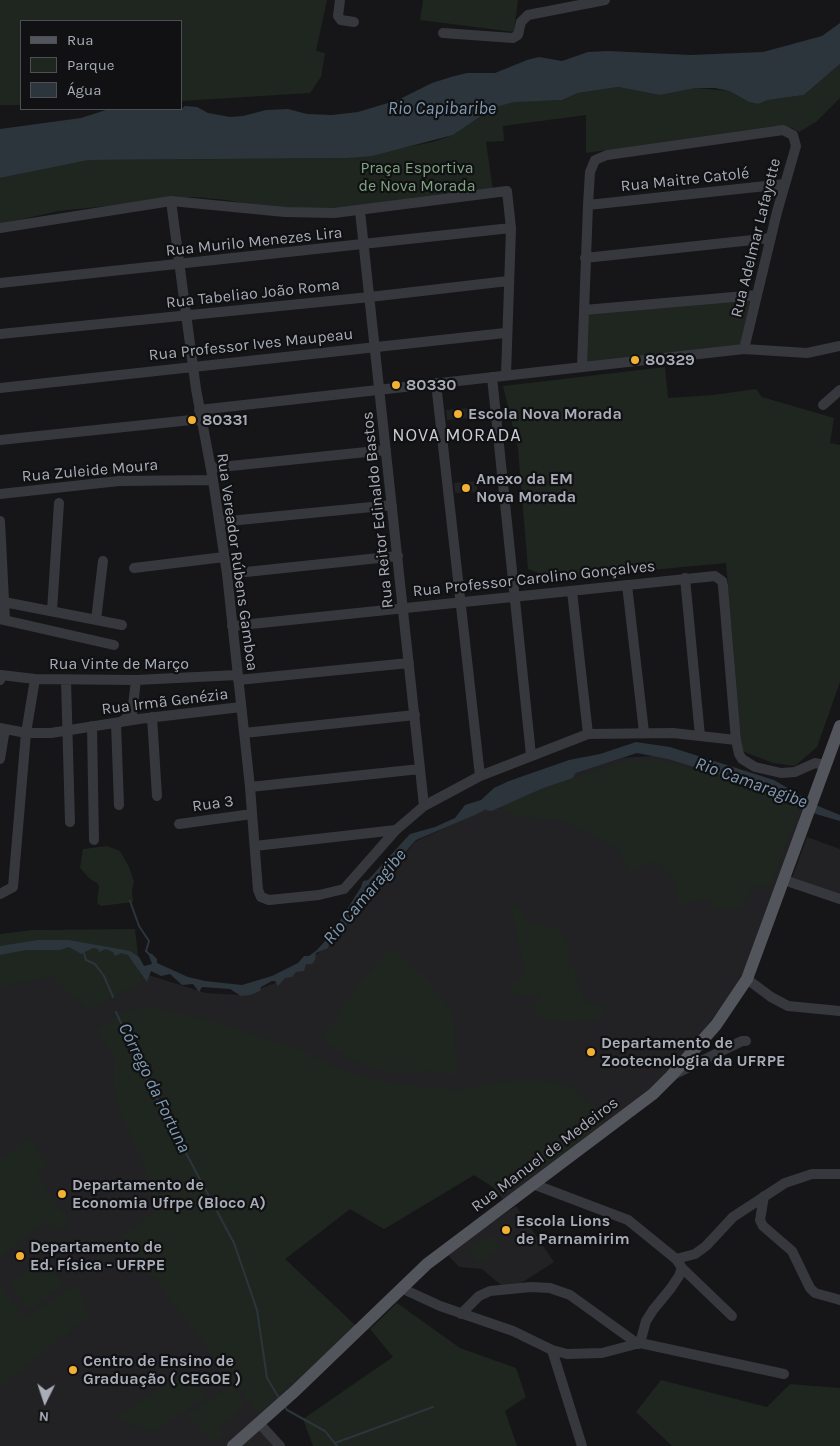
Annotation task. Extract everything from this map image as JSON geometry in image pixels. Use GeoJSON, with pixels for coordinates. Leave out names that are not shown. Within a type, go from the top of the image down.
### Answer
{"type":"FeatureCollection","features":[{"type":"Feature","properties":{"kind":"main road","name":"Rua Manuel de Medeiros"},"geometry":{"type":"LineString","coordinates":[[233,1446],[281,1404],[401,1288],[451,1245],[640,1104],[671,1076],[722,1017],[746,979],[840,726]]}},
{"type":"Feature","properties":{"kind":"street"},"geometry":{"type":"LineString","coordinates":[[340,0],[338,16],[341,20],[354,22]]}},
{"type":"Feature","properties":{"kind":"street"},"geometry":{"type":"LineString","coordinates":[[443,33],[513,38],[518,35],[521,22],[528,15],[604,0]]}},
{"type":"Feature","properties":{"kind":"street","name":"Rua Adelmar Lafayette"},"geometry":{"type":"LineString","coordinates":[[588,205],[590,172],[595,160],[607,155],[775,130],[783,130],[793,135],[796,146],[744,349]]}},
{"type":"Feature","properties":{"kind":"street","name":"Rua Maitre Catolé"},"geometry":{"type":"LineString","coordinates":[[588,205],[785,184]]}},
{"type":"Feature","properties":{"kind":"street"},"geometry":{"type":"LineString","coordinates":[[0,228],[171,201],[285,212],[360,211],[507,191],[510,228],[505,333],[506,375]]}},
{"type":"Feature","properties":{"kind":"street","name":"Rua Vereador Rúbens Gamboa"},"geometry":{"type":"LineString","coordinates":[[171,201],[200,415],[211,468],[227,574],[256,846],[258,890],[261,897],[269,900],[319,896],[344,888],[396,830]]}},
{"type":"Feature","properties":{"kind":"street"},"geometry":{"type":"LineString","coordinates":[[582,366],[588,205]]}},
{"type":"Feature","properties":{"kind":"street","name":"Rua Reitor Edinaldo Bastos"},"geometry":{"type":"LineString","coordinates":[[360,211],[424,806]]}},
{"type":"Feature","properties":{"kind":"street","name":"Rua Murilo Menezes Lira"},"geometry":{"type":"LineString","coordinates":[[0,282],[180,265],[510,228]]}},
{"type":"Feature","properties":{"kind":"street"},"geometry":{"type":"LineString","coordinates":[[585,258],[771,238]]}},
{"type":"Feature","properties":{"kind":"street","name":"Rua Tabeliao João Roma"},"geometry":{"type":"LineString","coordinates":[[0,334],[370,298],[508,281]]}},
{"type":"Feature","properties":{"kind":"street"},"geometry":{"type":"LineString","coordinates":[[584,310],[757,295]]}},
{"type":"Feature","properties":{"kind":"street","name":"Rua Professor Ives Maupeau"},"geometry":{"type":"LineString","coordinates":[[0,388],[505,333]]}},
{"type":"Feature","properties":{"kind":"street"},"geometry":{"type":"LineString","coordinates":[[0,440],[380,390],[582,366],[744,349],[808,353],[840,346]]}},
{"type":"Feature","properties":{"kind":"street"},"geometry":{"type":"LineString","coordinates":[[492,377],[531,755]]}},
{"type":"Feature","properties":{"kind":"street"},"geometry":{"type":"LineString","coordinates":[[436,383],[480,776]]}},
{"type":"Feature","properties":{"kind":"street"},"geometry":{"type":"LineString","coordinates":[[823,405],[840,390]]}},
{"type":"Feature","properties":{"kind":"street"},"geometry":{"type":"LineString","coordinates":[[211,468],[386,450]]}},
{"type":"Feature","properties":{"kind":"street","name":"Rua Zuleide Moura"},"geometry":{"type":"LineString","coordinates":[[0,494],[119,481],[213,480]]}},
{"type":"Feature","properties":{"kind":"street"},"geometry":{"type":"LineString","coordinates":[[52,611],[59,503]]}},
{"type":"Feature","properties":{"kind":"street"},"geometry":{"type":"LineString","coordinates":[[219,522],[392,505]]}},
{"type":"Feature","properties":{"kind":"street"},"geometry":{"type":"LineString","coordinates":[[0,521],[4,602],[3,620],[114,645]]}},
{"type":"Feature","properties":{"kind":"street"},"geometry":{"type":"LineString","coordinates":[[227,574],[398,556]]}},
{"type":"Feature","properties":{"kind":"street"},"geometry":{"type":"LineString","coordinates":[[134,568],[224,557]]}},
{"type":"Feature","properties":{"kind":"street"},"geometry":{"type":"LineString","coordinates":[[96,620],[103,562]]}},
{"type":"Feature","properties":{"kind":"street","name":"Rua Professor Carolino Gonçalves"},"geometry":{"type":"LineString","coordinates":[[232,626],[404,607],[514,598],[685,578],[719,577],[723,586],[736,740]]}},
{"type":"Feature","properties":{"kind":"street"},"geometry":{"type":"LineString","coordinates":[[685,578],[700,736]]}},
{"type":"Feature","properties":{"kind":"street"},"geometry":{"type":"LineString","coordinates":[[627,585],[644,732]]}},
{"type":"Feature","properties":{"kind":"street"},"geometry":{"type":"LineString","coordinates":[[572,591],[588,734]]}},
{"type":"Feature","properties":{"kind":"street"},"geometry":{"type":"LineString","coordinates":[[4,602],[122,625]]}},
{"type":"Feature","properties":{"kind":"street","name":"Rua Vinte de Março"},"geometry":{"type":"LineString","coordinates":[[1,678],[136,680],[237,677],[409,663]]}},
{"type":"Feature","properties":{"kind":"street"},"geometry":{"type":"LineString","coordinates":[[0,894],[13,887],[26,733],[35,679]]}},
{"type":"Feature","properties":{"kind":"street"},"geometry":{"type":"LineString","coordinates":[[66,680],[70,822]]}},
{"type":"Feature","properties":{"kind":"street"},"geometry":{"type":"LineString","coordinates":[[119,805],[116,723],[129,718],[132,714],[136,680]]}},
{"type":"Feature","properties":{"kind":"street","name":"Rua Irmã Genézia"},"geometry":{"type":"LineString","coordinates":[[3,729],[26,733],[66,731],[152,717],[242,707]]}},
{"type":"Feature","properties":{"kind":"street"},"geometry":{"type":"LineString","coordinates":[[244,733],[414,715]]}},
{"type":"Feature","properties":{"kind":"street"},"geometry":{"type":"LineString","coordinates":[[152,717],[157,796]]}},
{"type":"Feature","properties":{"kind":"street"},"geometry":{"type":"LineString","coordinates":[[92,726],[94,840]]}},
{"type":"Feature","properties":{"kind":"street"},"geometry":{"type":"LineString","coordinates":[[0,759],[3,729]]}},
{"type":"Feature","properties":{"kind":"street"},"geometry":{"type":"LineString","coordinates":[[256,846],[396,830],[424,806],[480,776],[588,734],[644,732],[736,740],[742,759],[770,771],[795,772],[815,763],[823,769]]}},
{"type":"Feature","properties":{"kind":"street"},"geometry":{"type":"LineString","coordinates":[[250,787],[420,769]]}},
{"type":"Feature","properties":{"kind":"street","name":"Rua 3"},"geometry":{"type":"LineString","coordinates":[[179,824],[252,814]]}},
{"type":"Feature","properties":{"kind":"street"},"geometry":{"type":"LineString","coordinates":[[784,880],[840,899]]}},
{"type":"Feature","properties":{"kind":"street"},"geometry":{"type":"LineString","coordinates":[[746,979],[771,997],[788,1006],[840,1011]]}},
{"type":"Feature","properties":{"kind":"street"},"geometry":{"type":"LineString","coordinates":[[671,1076],[742,1041],[746,1041]]}},
{"type":"Feature","properties":{"kind":"street"},"geometry":{"type":"LineString","coordinates":[[639,1343],[646,1322],[672,1288],[679,1263],[706,1246],[733,1217],[764,1196],[798,1177],[812,1174],[840,1174]]}},
{"type":"Feature","properties":{"kind":"street"},"geometry":{"type":"LineString","coordinates":[[533,1184],[628,1220],[679,1263],[732,1316]]}},
{"type":"Feature","properties":{"kind":"street"},"geometry":{"type":"LineString","coordinates":[[764,1196],[760,1220],[762,1226],[792,1251],[810,1288],[815,1293],[840,1300]]}},
{"type":"Feature","properties":{"kind":"street"},"geometry":{"type":"LineString","coordinates":[[461,1314],[480,1296],[490,1291],[531,1287],[550,1288],[570,1296],[639,1343],[784,1374]]}},
{"type":"Feature","properties":{"kind":"street"},"geometry":{"type":"LineString","coordinates":[[401,1288],[461,1314],[513,1331],[552,1350],[585,1355],[602,1353],[639,1343]]}},
{"type":"Feature","properties":{"kind":"street"},"geometry":{"type":"LineString","coordinates":[[552,1350],[582,1446]]}},
{"type":"Feature","properties":{"kind":"street"},"geometry":{"type":"LineString","coordinates":[[259,1423],[280,1446]]}},
{"type":"Feature","properties":{"kind":"shaded area","name":"Escola Nova Morada"},"geometry":{"type":"Polygon","coordinates":[[[469,408],[470,418],[447,420],[446,410],[469,408]]]}},
{"type":"Feature","properties":{"kind":"shaded area","name":"Anexo da EM Nova Morada"},"geometry":{"type":"Polygon","coordinates":[[[477,481],[477,492],[455,493],[454,483],[477,481]]]}},
{"type":"Feature","properties":{"kind":"shaded area"},"geometry":{"type":"Polygon","coordinates":[[[664,755],[731,774],[807,806],[742,978],[671,1076],[507,1204],[493,1187],[474,1175],[384,1229],[350,1209],[285,1259],[360,1330],[259,1423],[275,1446],[0,1446],[0,959],[119,966],[206,993],[241,995],[281,981],[321,951],[416,841],[543,784],[622,758],[664,755]]]}},
{"type":"Feature","properties":{"kind":"shaded area"},"geometry":{"type":"Polygon","coordinates":[[[807,837],[840,849],[840,895],[792,878],[807,837]]]}},
{"type":"Feature","properties":{"kind":"shaded area","name":"Escola Lions de Parnamirim"},"geometry":{"type":"Polygon","coordinates":[[[516,1206],[554,1262],[515,1287],[502,1286],[482,1269],[459,1267],[447,1254],[516,1206]]]}},
{"type":"Feature","properties":{"kind":"green space"},"geometry":{"type":"Polygon","coordinates":[[[0,0],[327,0],[316,51],[325,53],[321,77],[310,93],[182,101],[182,20],[20,20],[20,105],[0,105],[0,0]]]}},
{"type":"Feature","properties":{"kind":"green space"},"geometry":{"type":"Polygon","coordinates":[[[423,0],[518,0],[514,32],[420,20],[423,0]]]}},
{"type":"Feature","properties":{"kind":"green space","name":"Praça Esportiva de Nova Morada"},"geometry":{"type":"Polygon","coordinates":[[[840,64],[840,98],[816,122],[799,132],[792,128],[774,126],[586,153],[586,115],[503,126],[504,141],[486,142],[493,190],[348,212],[261,207],[227,200],[193,197],[59,211],[0,224],[0,178],[89,160],[348,158],[433,142],[453,135],[493,108],[516,101],[562,100],[578,93],[618,87],[660,95],[696,88],[729,91],[749,102],[758,104],[768,100],[804,95],[840,64]]]}},
{"type":"Feature","properties":{"kind":"green space"},"geometry":{"type":"Polygon","coordinates":[[[753,298],[742,346],[584,364],[588,313],[753,298]]]}},
{"type":"Feature","properties":{"kind":"green space"},"geometry":{"type":"Polygon","coordinates":[[[665,367],[668,398],[713,395],[756,389],[762,397],[834,418],[830,443],[840,445],[840,682],[817,747],[795,766],[773,763],[742,751],[726,563],[556,579],[528,569],[518,449],[503,386],[665,367]]]}},
{"type":"Feature","properties":{"kind":"green space"},"geometry":{"type":"Polygon","coordinates":[[[625,761],[664,761],[731,780],[799,807],[771,886],[752,886],[743,907],[716,909],[709,899],[678,905],[676,880],[665,872],[657,861],[631,872],[618,848],[560,819],[516,817],[499,806],[531,792],[625,761]]]}},
{"type":"Feature","properties":{"kind":"green space"},"geometry":{"type":"Polygon","coordinates":[[[107,846],[120,851],[129,867],[134,882],[132,890],[133,902],[101,906],[97,903],[99,886],[80,868],[83,849],[107,846]]]}},
{"type":"Feature","properties":{"kind":"green space"},"geometry":{"type":"Polygon","coordinates":[[[512,905],[519,907],[527,923],[558,928],[568,946],[568,962],[575,969],[578,985],[584,993],[583,1003],[604,1005],[603,1014],[595,1020],[564,1022],[538,1018],[532,1007],[542,995],[528,994],[519,998],[508,986],[523,977],[524,965],[514,924],[512,905]]]}},
{"type":"Feature","properties":{"kind":"green space"},"geometry":{"type":"Polygon","coordinates":[[[135,929],[141,982],[88,1010],[51,976],[0,988],[0,934],[32,930],[135,929]]]}},
{"type":"Feature","properties":{"kind":"green space"},"geometry":{"type":"Polygon","coordinates":[[[391,948],[430,982],[453,1013],[457,1075],[424,1071],[381,1071],[350,1059],[321,1038],[359,984],[391,948]]]}},
{"type":"Feature","properties":{"kind":"green space"},"geometry":{"type":"Polygon","coordinates":[[[150,1006],[208,1020],[296,1048],[347,1072],[397,1084],[455,1090],[508,1081],[548,1081],[573,1087],[596,1110],[606,1129],[500,1195],[493,1187],[474,1175],[384,1229],[350,1209],[285,1259],[356,1326],[259,1414],[122,1237],[156,1210],[144,1164],[119,1110],[113,1077],[115,1058],[97,1029],[122,1013],[150,1006]]]}},
{"type":"Feature","properties":{"kind":"green space"},"geometry":{"type":"Polygon","coordinates":[[[28,1137],[48,1166],[36,1174],[60,1210],[70,1220],[57,1231],[47,1221],[0,1257],[0,1159],[28,1137]]]}},
{"type":"Feature","properties":{"kind":"green space"},"geometry":{"type":"Polygon","coordinates":[[[491,1235],[501,1249],[478,1264],[468,1250],[491,1235]]]}},
{"type":"Feature","properties":{"kind":"green space"},"geometry":{"type":"Polygon","coordinates":[[[43,1258],[64,1284],[30,1310],[10,1285],[43,1258]]]}},
{"type":"Feature","properties":{"kind":"green space"},"geometry":{"type":"Polygon","coordinates":[[[77,1284],[89,1315],[0,1387],[0,1285],[26,1318],[77,1284]]]}},
{"type":"Feature","properties":{"kind":"green space"},"geometry":{"type":"Polygon","coordinates":[[[397,1303],[460,1348],[516,1368],[526,1397],[505,1411],[517,1446],[313,1446],[303,1419],[393,1357],[370,1329],[397,1303]]]}},
{"type":"Feature","properties":{"kind":"green space"},"geometry":{"type":"Polygon","coordinates":[[[187,1369],[207,1397],[152,1433],[115,1418],[187,1369]]]}},
{"type":"Feature","properties":{"kind":"green space"},"geometry":{"type":"Polygon","coordinates":[[[661,1380],[767,1407],[790,1384],[840,1388],[840,1446],[672,1446],[636,1412],[661,1380]]]}},
{"type":"Feature","properties":{"kind":"green space"},"geometry":{"type":"Polygon","coordinates":[[[232,1385],[245,1406],[219,1426],[225,1435],[214,1443],[187,1415],[232,1385]]]}},
{"type":"Feature","properties":{"kind":"water","name":"Rio Capibaribe"},"geometry":{"type":"Polygon","coordinates":[[[840,23],[840,64],[804,95],[768,100],[758,104],[749,102],[729,91],[715,88],[696,88],[660,95],[618,87],[578,93],[562,100],[514,102],[493,108],[453,135],[372,156],[348,158],[89,160],[0,178],[0,129],[81,118],[106,110],[182,110],[185,106],[197,107],[208,113],[230,117],[266,110],[288,109],[307,114],[332,115],[358,112],[398,100],[432,83],[451,77],[467,73],[495,73],[539,57],[562,61],[588,52],[609,51],[690,55],[763,52],[822,36],[840,23]]]}},
{"type":"Feature","properties":{"kind":"water","name":"Rio Camaragibe"},"geometry":{"type":"Polygon","coordinates":[[[636,742],[670,747],[774,780],[818,806],[840,815],[840,821],[816,814],[774,794],[724,776],[668,759],[637,753],[561,778],[528,782],[512,790],[504,797],[505,800],[416,840],[356,908],[340,936],[335,935],[334,939],[330,940],[328,948],[316,953],[312,964],[306,964],[304,971],[296,972],[292,977],[285,978],[278,986],[275,981],[272,981],[261,987],[260,991],[250,995],[241,996],[230,989],[202,987],[199,992],[193,984],[182,985],[170,974],[161,976],[151,971],[147,982],[128,955],[121,953],[115,956],[113,952],[106,949],[99,952],[98,949],[93,948],[81,954],[69,947],[60,950],[26,950],[0,955],[0,946],[38,940],[69,940],[130,951],[139,957],[144,966],[152,964],[148,953],[152,954],[157,959],[157,963],[188,977],[205,981],[242,985],[272,976],[298,963],[304,956],[309,956],[317,950],[333,932],[363,881],[368,880],[410,834],[435,827],[455,818],[465,805],[481,800],[494,788],[509,781],[569,760],[600,754],[636,742]]]}},
{"type":"Feature","properties":{"kind":"waterway","name":"Rio Camaragibe"},"geometry":{"type":"LineString","coordinates":[[490,805],[542,782],[569,773]]}},
{"type":"Feature","properties":{"kind":"waterway"},"geometry":{"type":"LineString","coordinates":[[130,901],[139,926],[149,941],[146,951],[149,954]]}},
{"type":"Feature","properties":{"kind":"waterway","name":"Córrego da Fortuna"},"geometry":{"type":"LineString","coordinates":[[84,953],[86,960],[95,964],[104,976],[113,997]]}},
{"type":"Feature","properties":{"kind":"waterway","name":"Córrego da Fortuna"},"geometry":{"type":"LineString","coordinates":[[116,1012],[147,1080],[234,1243],[257,1310],[267,1378],[279,1398]]}},
{"type":"Feature","properties":{"kind":"waterway","name":"Córrego da Fortuna"},"geometry":{"type":"LineString","coordinates":[[285,1407],[287,1410],[325,1431],[337,1446]]}},
{"type":"Feature","properties":{"kind":"waterway"},"geometry":{"type":"LineString","coordinates":[[335,1443],[433,1407]]}},
{"type":"Feature","properties":{"kind":"place","name":"80329"},"geometry":{"type":"Point","coordinates":[635,360]}},
{"type":"Feature","properties":{"kind":"place","name":"80330"},"geometry":{"type":"Point","coordinates":[396,385]}},
{"type":"Feature","properties":{"kind":"place","name":"Escola Nova Morada"},"geometry":{"type":"Point","coordinates":[458,414]}},
{"type":"Feature","properties":{"kind":"place","name":"80331"},"geometry":{"type":"Point","coordinates":[192,420]}},
{"type":"Feature","properties":{"kind":"place","name":"Anexo da EM Nova Morada"},"geometry":{"type":"Point","coordinates":[466,488]}},
{"type":"Feature","properties":{"kind":"place","name":"Departamento de Zootecnologia da UFRPE"},"geometry":{"type":"Point","coordinates":[591,1052]}},
{"type":"Feature","properties":{"kind":"place","name":"Departamento de Economia Ufrpe (Bloco A)"},"geometry":{"type":"Point","coordinates":[62,1194]}},
{"type":"Feature","properties":{"kind":"place","name":"Escola Lions de Parnamirim"},"geometry":{"type":"Point","coordinates":[506,1230]}},
{"type":"Feature","properties":{"kind":"place","name":"Departamento de Ed. Física - UFRPE"},"geometry":{"type":"Point","coordinates":[20,1256]}},
{"type":"Feature","properties":{"kind":"place","name":"Centro de Ensino de Graduação ( CEGOE )"},"geometry":{"type":"Point","coordinates":[73,1370]}},
{"type":"Feature","properties":{"kind":"district","name":"NOVA MORADA"},"geometry":{"type":"Point","coordinates":[457,436]}}]}
